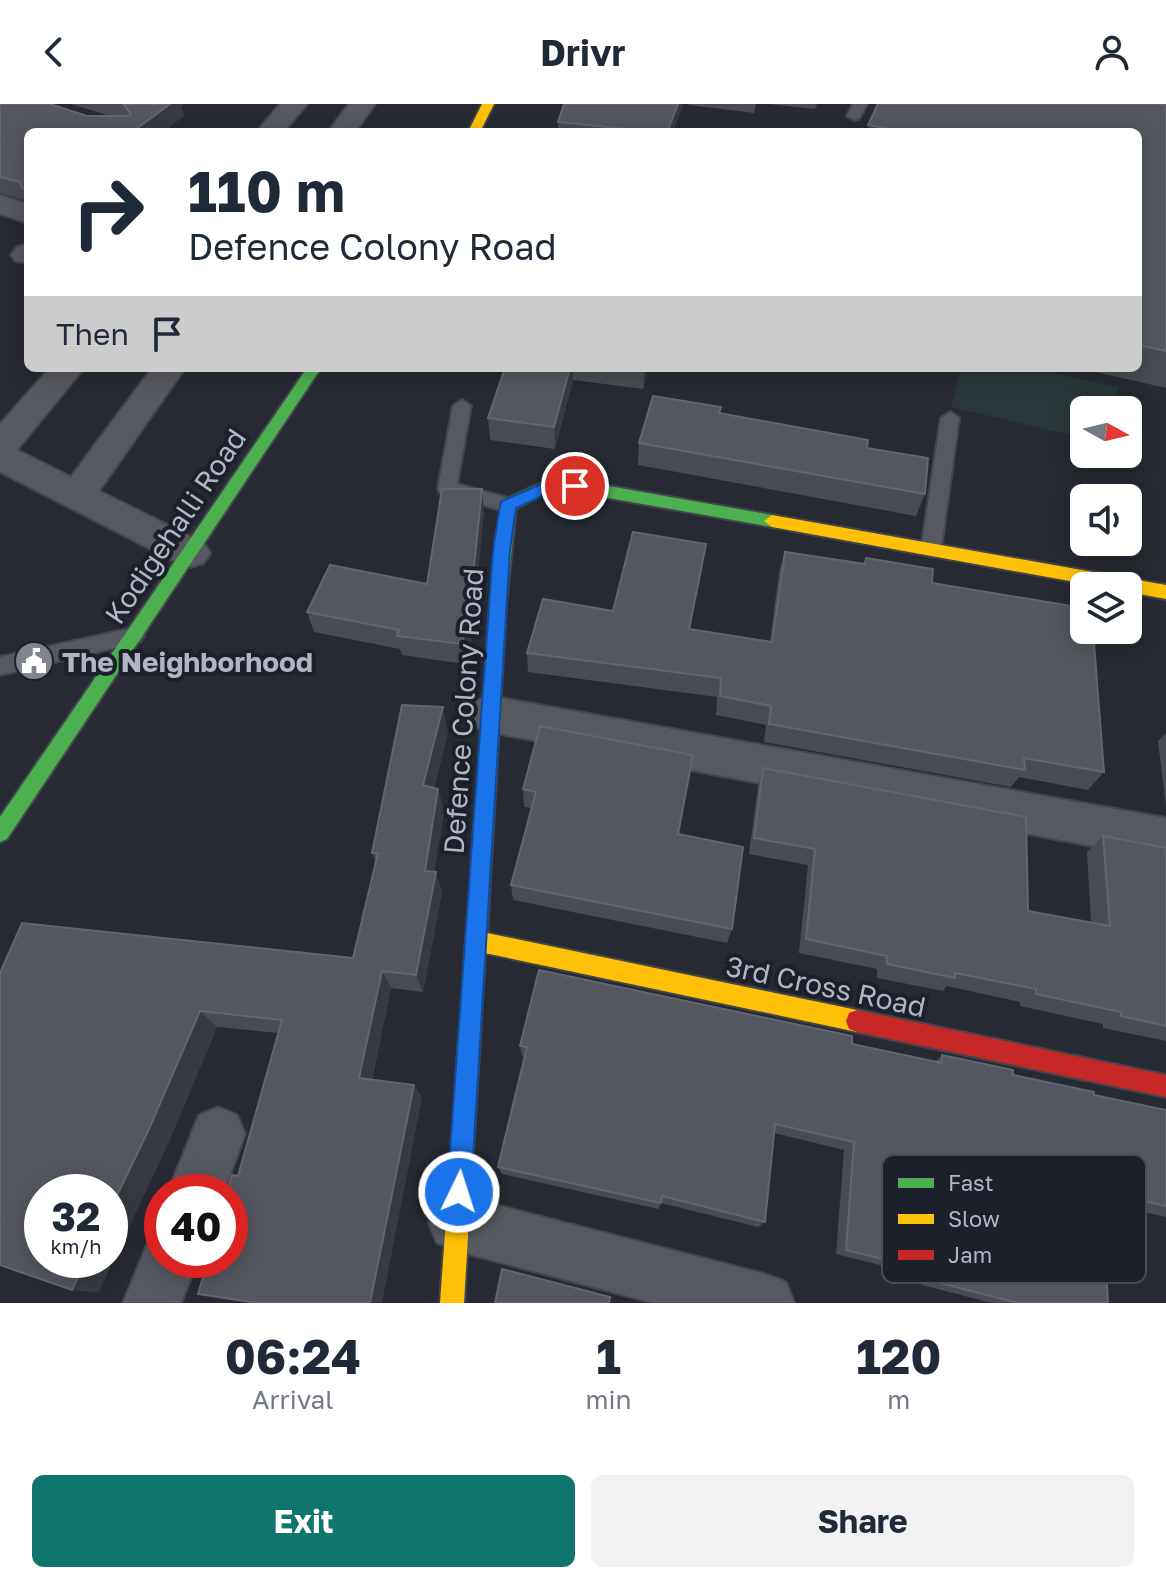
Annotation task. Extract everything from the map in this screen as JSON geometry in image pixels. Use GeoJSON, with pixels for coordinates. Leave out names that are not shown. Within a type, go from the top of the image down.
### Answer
{"type":"FeatureCollection","features":[{"type":"Feature","properties":{"kind":"street"},"geometry":{"type":"LineString","coordinates":[[273,128],[294,104]]}},
{"type":"Feature","properties":{"kind":"street"},"geometry":{"type":"LineString","coordinates":[[344,128],[362,104]]}},
{"type":"Feature","properties":{"kind":"street"},"geometry":{"type":"LineString","coordinates":[[476,128],[488,104]]}},
{"type":"Feature","properties":{"kind":"street"},"geometry":{"type":"LineString","coordinates":[[0,204],[24,213]]}},
{"type":"Feature","properties":{"kind":"street"},"geometry":{"type":"LineString","coordinates":[[0,447],[65,372]]}},
{"type":"Feature","properties":{"kind":"street"},"geometry":{"type":"LineString","coordinates":[[77,495],[166,372]]}},
{"type":"Feature","properties":{"kind":"street","name":"Kodigehalli Road"},"geometry":{"type":"LineString","coordinates":[[0,833],[311,372]]}},
{"type":"Feature","properties":{"kind":"street"},"geometry":{"type":"LineString","coordinates":[[0,457],[191,553]]}},
{"type":"Feature","properties":{"kind":"street"},"geometry":{"type":"LineString","coordinates":[[508,505],[539,490],[575,486],[1166,592]]}},
{"type":"Feature","properties":{"kind":"street","name":"Defence Colony Road"},"geometry":{"type":"LineString","coordinates":[[452,1303],[490,714],[508,505]]}},
{"type":"Feature","properties":{"kind":"street"},"geometry":{"type":"LineString","coordinates":[[490,714],[1166,839]]}},
{"type":"Feature","properties":{"kind":"street","name":"3rd Cross Road"},"geometry":{"type":"LineString","coordinates":[[475,941],[1166,1086]]}},
{"type":"Feature","properties":{"kind":"street"},"geometry":{"type":"LineString","coordinates":[[203,1174],[218,1134]]}},
{"type":"Feature","properties":{"kind":"street"},"geometry":{"type":"LineString","coordinates":[[457,1223],[765,1303]]}},
{"type":"Feature","properties":{"kind":"street"},"geometry":{"type":"LineString","coordinates":[[152,1303],[162,1278]]}},
{"type":"Feature","properties":{"kind":"lane"},"geometry":{"type":"LineString","coordinates":[[462,406],[447,488],[508,505]]}},
{"type":"Feature","properties":{"kind":"lane"},"geometry":{"type":"LineString","coordinates":[[931,549],[950,418]]}},
{"type":"Feature","properties":{"kind":"lane"},"geometry":{"type":"LineString","coordinates":[[0,666],[134,636]]}},
{"type":"Feature","properties":{"kind":"shaded area"},"geometry":{"type":"Polygon","coordinates":[[[960,372],[1049,372],[1118,387],[1117,396],[1070,396],[1070,435],[951,407],[960,372]]]}},
{"type":"Feature","properties":{"kind":"building"},"geometry":{"type":"Polygon","coordinates":[[[0,104],[50,104],[87,116],[128,116],[131,114],[123,104],[170,104],[137,128],[24,128],[24,189],[20,182],[0,177],[0,104]]]}},
{"type":"Feature","properties":{"kind":"building"},"geometry":{"type":"Polygon","coordinates":[[[564,104],[678,104],[669,128],[616,128],[558,122],[564,104]]]}},
{"type":"Feature","properties":{"kind":"building"},"geometry":{"type":"Polygon","coordinates":[[[878,104],[1166,104],[1166,351],[1142,346],[1142,128],[884,128],[868,125],[878,104]]]}},
{"type":"Feature","properties":{"kind":"building"},"geometry":{"type":"Polygon","coordinates":[[[504,372],[569,372],[554,427],[488,418],[504,372]]]}},
{"type":"Feature","properties":{"kind":"building"},"geometry":{"type":"Polygon","coordinates":[[[653,396],[721,407],[719,413],[868,440],[867,448],[928,458],[925,494],[639,443],[653,396]]]}},
{"type":"Feature","properties":{"kind":"building"},"geometry":{"type":"Polygon","coordinates":[[[442,489],[482,489],[469,615],[462,644],[397,636],[399,630],[307,612],[330,565],[427,584],[442,489]]]}},
{"type":"Feature","properties":{"kind":"building"},"geometry":{"type":"Polygon","coordinates":[[[633,532],[706,544],[689,629],[772,642],[785,552],[865,564],[866,558],[933,569],[932,583],[1070,606],[1070,644],[1094,644],[1104,772],[1024,758],[1025,770],[769,724],[771,706],[720,696],[721,678],[527,653],[543,599],[613,611],[633,532]]]}},
{"type":"Feature","properties":{"kind":"building"},"geometry":{"type":"Polygon","coordinates":[[[402,705],[443,707],[423,785],[438,789],[425,871],[436,872],[416,975],[382,971],[359,1078],[414,1085],[370,1303],[257,1303],[198,1294],[203,1278],[248,1278],[248,1174],[239,1174],[282,1020],[200,1011],[127,1174],[24,1174],[24,1273],[0,1265],[0,973],[22,923],[353,958],[378,853],[372,853],[402,705]]]}},
{"type":"Feature","properties":{"kind":"building"},"geometry":{"type":"Polygon","coordinates":[[[540,726],[693,755],[678,834],[743,847],[732,929],[511,885],[536,792],[523,789],[540,726]]]}},
{"type":"Feature","properties":{"kind":"building"},"geometry":{"type":"Polygon","coordinates":[[[763,768],[1026,817],[1028,911],[1110,926],[1103,836],[1166,848],[1166,1026],[1121,1016],[1121,1012],[1036,994],[1036,989],[955,973],[955,978],[887,964],[887,956],[806,939],[815,849],[754,838],[763,768]]]}},
{"type":"Feature","properties":{"kind":"building"},"geometry":{"type":"Polygon","coordinates":[[[539,970],[852,1036],[852,1044],[942,1063],[942,1055],[1013,1070],[1013,1075],[1166,1110],[1166,1206],[1146,1202],[1146,1155],[882,1155],[882,1259],[846,1250],[854,1142],[775,1124],[765,1222],[662,1196],[661,1203],[498,1167],[527,1047],[520,1046],[539,970]]]}},
{"type":"Feature","properties":{"kind":"building"},"geometry":{"type":"Polygon","coordinates":[[[502,1269],[610,1297],[609,1303],[495,1303],[502,1269]]]}},
{"type":"Feature","properties":{"kind":"building"},"geometry":{"type":"Polygon","coordinates":[[[37,1278],[78,1278],[72,1290],[37,1278]]]}},
{"type":"Feature","properties":{"kind":"building"},"geometry":{"type":"Polygon","coordinates":[[[940,1283],[1107,1283],[1108,1303],[1018,1303],[940,1283]]]}},
{"type":"Feature","properties":{"kind":"traffic: fast"},"geometry":{"type":"LineString","coordinates":[[0,833],[311,372]]}},
{"type":"Feature","properties":{"kind":"traffic: fast"},"geometry":{"type":"LineString","coordinates":[[498,605],[508,505],[539,490],[575,486],[772,521]]}},
{"type":"Feature","properties":{"kind":"traffic: slow"},"geometry":{"type":"LineString","coordinates":[[476,128],[488,104]]}},
{"type":"Feature","properties":{"kind":"traffic: slow"},"geometry":{"type":"LineString","coordinates":[[772,521],[1166,592]]}},
{"type":"Feature","properties":{"kind":"traffic: slow"},"geometry":{"type":"LineString","coordinates":[[452,1303],[498,605]]}},
{"type":"Feature","properties":{"kind":"traffic: slow"},"geometry":{"type":"LineString","coordinates":[[475,941],[857,1021]]}},
{"type":"Feature","properties":{"kind":"traffic: jam"},"geometry":{"type":"LineString","coordinates":[[857,1021],[1166,1086]]}},
{"type":"Feature","properties":{"kind":"place","name":"The Neighborhood"},"geometry":{"type":"Point","coordinates":[34,661]}},
{"type":"Feature","properties":{"kind":"route"},"geometry":{"type":"LineString","coordinates":[[459,1192],[486,771],[508,505],[539,490],[575,486]]}}]}
